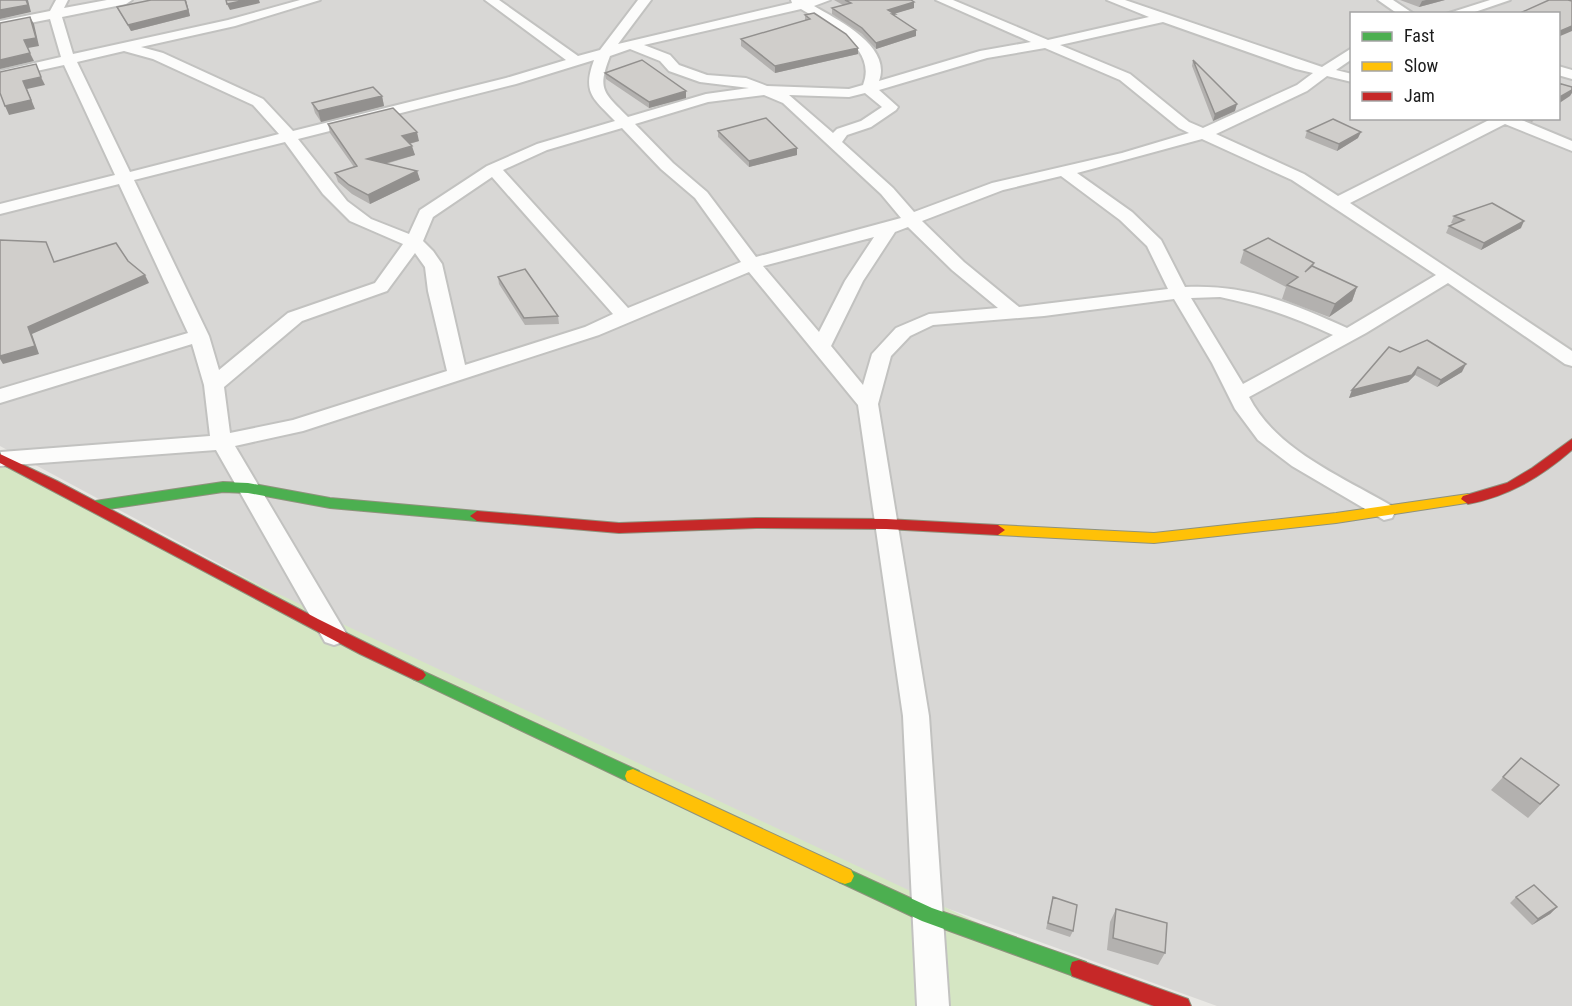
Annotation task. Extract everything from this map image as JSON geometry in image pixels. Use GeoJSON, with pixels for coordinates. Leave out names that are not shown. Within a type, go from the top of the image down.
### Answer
{"type":"FeatureCollection","features":[{"type":"Feature","properties":{"kind":"street"},"geometry":{"type":"LineString","coordinates":[[62,0],[55,14],[69,58],[199,336],[214,385],[217,425],[222,442],[334,635]]}},
{"type":"Feature","properties":{"kind":"street"},"geometry":{"type":"LineString","coordinates":[[0,25],[126,0]]}},
{"type":"Feature","properties":{"kind":"street"},"geometry":{"type":"LineString","coordinates":[[0,75],[125,47],[314,0]]}},
{"type":"Feature","properties":{"kind":"street"},"geometry":{"type":"LineString","coordinates":[[490,0],[577,62]]}},
{"type":"Feature","properties":{"kind":"street"},"geometry":{"type":"LineString","coordinates":[[644,0],[603,55],[594,79],[600,97],[667,166],[701,195],[752,264],[868,404]]}},
{"type":"Feature","properties":{"kind":"street"},"geometry":{"type":"LineString","coordinates":[[0,209],[288,138],[603,55],[631,45],[800,3],[824,0]]}},
{"type":"Feature","properties":{"kind":"street"},"geometry":{"type":"LineString","coordinates":[[942,0],[1125,77],[1184,125],[1298,177],[1340,202],[1572,360]]}},
{"type":"Feature","properties":{"kind":"street"},"geometry":{"type":"LineString","coordinates":[[1113,0],[1323,72],[1350,78]]}},
{"type":"Feature","properties":{"kind":"street"},"geometry":{"type":"LineString","coordinates":[[1384,0],[1405,12]]}},
{"type":"Feature","properties":{"kind":"street"},"geometry":{"type":"LineString","coordinates":[[1459,12],[1504,0]]}},
{"type":"Feature","properties":{"kind":"street"},"geometry":{"type":"LineString","coordinates":[[800,3],[856,40],[873,58],[876,76],[869,89]]}},
{"type":"Feature","properties":{"kind":"street"},"geometry":{"type":"LineString","coordinates":[[214,385],[295,317],[381,287],[414,242],[426,214],[493,169],[542,147],[706,98],[769,90],[831,93],[869,89],[985,54],[1046,44],[1162,18]]}},
{"type":"Feature","properties":{"kind":"street"},"geometry":{"type":"LineString","coordinates":[[631,45],[665,58],[674,68],[705,79],[746,82],[769,90],[799,109],[887,191],[958,266],[1014,312]]}},
{"type":"Feature","properties":{"kind":"street"},"geometry":{"type":"LineString","coordinates":[[125,47],[158,56],[258,102],[326,188],[348,211],[368,226],[414,242],[433,263],[437,293],[445,316],[447,343],[458,375]]}},
{"type":"Feature","properties":{"kind":"street"},"geometry":{"type":"LineString","coordinates":[[1,459],[55,453],[222,442],[296,426],[592,331],[752,264],[890,228],[998,186],[1126,157],[1203,134],[1302,88],[1350,53]]}},
{"type":"Feature","properties":{"kind":"street"},"geometry":{"type":"LineString","coordinates":[[833,143],[842,132],[866,124],[891,107],[869,89]]}},
{"type":"Feature","properties":{"kind":"street"},"geometry":{"type":"LineString","coordinates":[[1340,202],[1502,120]]}},
{"type":"Feature","properties":{"kind":"street"},"geometry":{"type":"LineString","coordinates":[[1507,120],[1572,146]]}},
{"type":"Feature","properties":{"kind":"street"},"geometry":{"type":"LineString","coordinates":[[493,169],[625,316]]}},
{"type":"Feature","properties":{"kind":"street"},"geometry":{"type":"LineString","coordinates":[[1063,170],[1148,236],[1155,244],[1179,293],[1222,363],[1238,395],[1265,435],[1300,461],[1384,512]]}},
{"type":"Feature","properties":{"kind":"street"},"geometry":{"type":"LineString","coordinates":[[820,348],[854,281],[890,228]]}},
{"type":"Feature","properties":{"kind":"street"},"geometry":{"type":"LineString","coordinates":[[1238,395],[1348,335],[1448,275]]}},
{"type":"Feature","properties":{"kind":"street"},"geometry":{"type":"LineString","coordinates":[[933,1006],[916,716],[868,404],[882,354],[903,332],[929,320],[1179,293],[1220,291],[1258,299],[1302,314],[1348,335]]}},
{"type":"Feature","properties":{"kind":"street"},"geometry":{"type":"LineString","coordinates":[[0,396],[199,336]]}},
{"type":"Feature","properties":{"kind":"street"},"geometry":{"type":"LineString","coordinates":[[96,506],[168,493],[223,487],[248,488],[330,503],[619,528],[756,523],[886,524],[1154,538],[1384,512],[1488,496],[1537,474],[1572,443]]}},
{"type":"Feature","properties":{"kind":"street"},"geometry":{"type":"LineString","coordinates":[[1,459],[96,506],[334,635],[928,915],[1181,1006]]}},
{"type":"Feature","properties":{"kind":"shaded area"},"geometry":{"type":"Polygon","coordinates":[[[0,0],[1572,0],[1572,1006],[1217,1006],[913,896],[341,629],[0,446],[0,0]]]}},
{"type":"Feature","properties":{"kind":"green space"},"geometry":{"type":"Polygon","coordinates":[[[0,463],[1155,1006],[0,1006],[0,463]]]}},
{"type":"Feature","properties":{"kind":"building"},"geometry":{"type":"Polygon","coordinates":[[[0,0],[26,0],[28,5],[0,10],[0,0]]]}},
{"type":"Feature","properties":{"kind":"building"},"geometry":{"type":"Polygon","coordinates":[[[151,0],[185,0],[188,10],[128,25],[117,7],[151,0]]]}},
{"type":"Feature","properties":{"kind":"building"},"geometry":{"type":"Polygon","coordinates":[[[226,0],[246,0],[227,4],[226,0]]]}},
{"type":"Feature","properties":{"kind":"building"},"geometry":{"type":"Polygon","coordinates":[[[845,0],[911,0],[914,2],[888,10],[916,30],[876,43],[862,28],[832,8],[851,3],[845,0]]]}},
{"type":"Feature","properties":{"kind":"building"},"geometry":{"type":"Polygon","coordinates":[[[1549,0],[1572,1],[1572,26],[1560,31],[1560,12],[1522,12],[1549,0]]]}},
{"type":"Feature","properties":{"kind":"building"},"geometry":{"type":"Polygon","coordinates":[[[814,13],[846,34],[858,48],[775,66],[741,39],[810,19],[805,15],[814,13]]]}},
{"type":"Feature","properties":{"kind":"building"},"geometry":{"type":"Polygon","coordinates":[[[30,17],[36,38],[24,40],[30,53],[0,60],[0,23],[30,17]]]}},
{"type":"Feature","properties":{"kind":"building"},"geometry":{"type":"Polygon","coordinates":[[[642,60],[686,91],[649,102],[605,73],[642,60]]]}},
{"type":"Feature","properties":{"kind":"building"},"geometry":{"type":"Polygon","coordinates":[[[1193,60],[1237,104],[1215,114],[1193,60]]]}},
{"type":"Feature","properties":{"kind":"building"},"geometry":{"type":"Polygon","coordinates":[[[36,64],[41,77],[23,81],[31,100],[5,106],[0,93],[0,72],[36,64]]]}},
{"type":"Feature","properties":{"kind":"building"},"geometry":{"type":"Polygon","coordinates":[[[1560,84],[1572,87],[1572,90],[1560,97],[1560,84]]]}},
{"type":"Feature","properties":{"kind":"building"},"geometry":{"type":"Polygon","coordinates":[[[373,87],[382,96],[318,111],[312,103],[373,87]]]}},
{"type":"Feature","properties":{"kind":"building"},"geometry":{"type":"Polygon","coordinates":[[[393,108],[417,132],[402,136],[412,146],[367,159],[417,171],[368,195],[349,185],[335,173],[357,166],[328,124],[393,108]]]}},
{"type":"Feature","properties":{"kind":"building"},"geometry":{"type":"Polygon","coordinates":[[[766,118],[797,148],[749,161],[718,131],[766,118]]]}},
{"type":"Feature","properties":{"kind":"building"},"geometry":{"type":"Polygon","coordinates":[[[1333,119],[1361,132],[1339,144],[1307,131],[1333,119]]]}},
{"type":"Feature","properties":{"kind":"building"},"geometry":{"type":"Polygon","coordinates":[[[1492,203],[1524,221],[1484,243],[1449,226],[1464,220],[1454,216],[1492,203]]]}},
{"type":"Feature","properties":{"kind":"building"},"geometry":{"type":"Polygon","coordinates":[[[1268,238],[1314,263],[1305,272],[1312,266],[1357,287],[1335,304],[1287,285],[1298,277],[1244,250],[1268,238]]]}},
{"type":"Feature","properties":{"kind":"building"},"geometry":{"type":"Polygon","coordinates":[[[0,240],[46,242],[54,262],[116,243],[128,261],[145,275],[28,327],[35,346],[0,356],[0,240]]]}},
{"type":"Feature","properties":{"kind":"building"},"geometry":{"type":"Polygon","coordinates":[[[525,269],[558,316],[524,318],[498,277],[525,269]]]}},
{"type":"Feature","properties":{"kind":"building"},"geometry":{"type":"Polygon","coordinates":[[[1427,340],[1466,364],[1441,380],[1418,367],[1412,375],[1352,390],[1389,347],[1400,352],[1427,340]]]}},
{"type":"Feature","properties":{"kind":"building"},"geometry":{"type":"Polygon","coordinates":[[[1521,758],[1559,785],[1540,804],[1503,777],[1521,758]]]}},
{"type":"Feature","properties":{"kind":"building"},"geometry":{"type":"Polygon","coordinates":[[[1534,885],[1557,907],[1538,919],[1516,897],[1534,885]]]}},
{"type":"Feature","properties":{"kind":"building"},"geometry":{"type":"Polygon","coordinates":[[[1053,897],[1077,905],[1073,931],[1048,923],[1053,897]]]}},
{"type":"Feature","properties":{"kind":"building"},"geometry":{"type":"Polygon","coordinates":[[[1116,909],[1167,923],[1165,953],[1113,938],[1116,909]]]}},
{"type":"Feature","properties":{"kind":"traffic: fast"},"geometry":{"type":"LineString","coordinates":[[95,506],[223,487],[248,488],[330,503],[477,516]]}},
{"type":"Feature","properties":{"kind":"traffic: fast"},"geometry":{"type":"LineString","coordinates":[[418,675],[633,776]]}},
{"type":"Feature","properties":{"kind":"traffic: fast"},"geometry":{"type":"LineString","coordinates":[[845,876],[928,915],[1079,969]]}},
{"type":"Feature","properties":{"kind":"traffic: slow"},"geometry":{"type":"LineString","coordinates":[[998,530],[1154,538],[1336,518],[1468,499]]}},
{"type":"Feature","properties":{"kind":"traffic: slow"},"geometry":{"type":"LineString","coordinates":[[633,776],[845,876]]}},
{"type":"Feature","properties":{"kind":"traffic: jam"},"geometry":{"type":"LineString","coordinates":[[1468,499],[1498,492],[1511,486],[1548,463],[1572,443]]}},
{"type":"Feature","properties":{"kind":"traffic: jam"},"geometry":{"type":"LineString","coordinates":[[0,458],[313,623],[418,675]]}},
{"type":"Feature","properties":{"kind":"traffic: jam"},"geometry":{"type":"LineString","coordinates":[[477,516],[619,528],[756,523],[886,524],[998,530]]}},
{"type":"Feature","properties":{"kind":"traffic: jam"},"geometry":{"type":"LineString","coordinates":[[1079,969],[1181,1006]]}}]}
